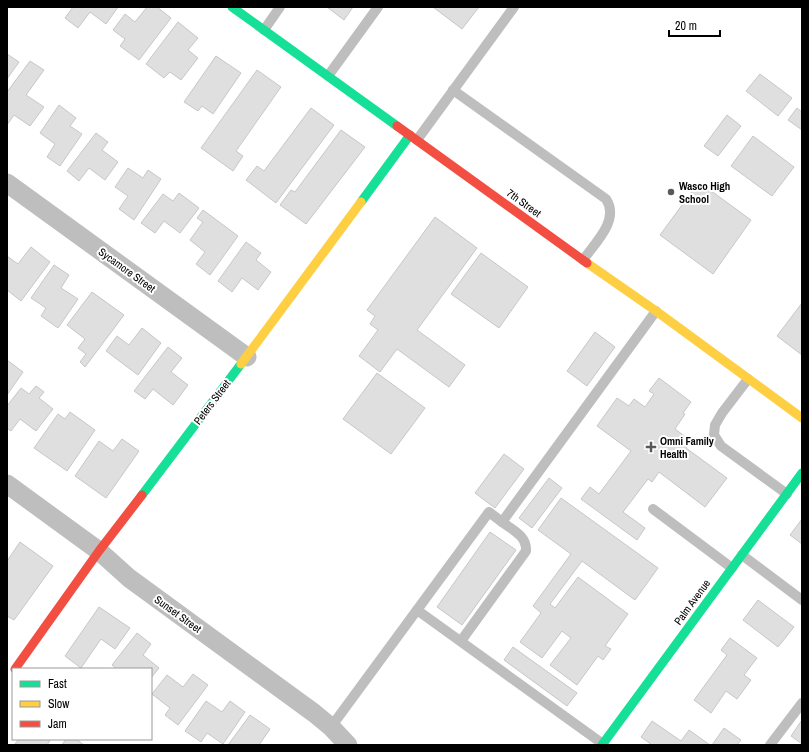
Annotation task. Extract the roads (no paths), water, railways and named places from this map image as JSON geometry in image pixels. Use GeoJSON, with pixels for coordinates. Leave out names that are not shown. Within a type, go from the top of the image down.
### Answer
{"type":"FeatureCollection","features":[{"type":"Feature","properties":{"kind":"street","name":"7th Street"},"geometry":{"type":"LineString","coordinates":[[232,7],[656,311],[802,418]]}},
{"type":"Feature","properties":{"kind":"street","name":"Peters Street"},"geometry":{"type":"LineString","coordinates":[[16,668],[99,551],[413,138]]}},
{"type":"Feature","properties":{"kind":"street","name":"Sycamore Street"},"geometry":{"type":"LineString","coordinates":[[7,183],[247,356]]}},
{"type":"Feature","properties":{"kind":"street","name":"Palm Avenue"},"geometry":{"type":"LineString","coordinates":[[602,744],[802,473]]}},
{"type":"Feature","properties":{"kind":"street","name":"Sunset Street"},"geometry":{"type":"LineString","coordinates":[[7,484],[99,551],[129,578],[314,713],[331,727],[348,745]]}},
{"type":"Feature","properties":{"kind":"lane"},"geometry":{"type":"LineString","coordinates":[[264,30],[280,7]]}},
{"type":"Feature","properties":{"kind":"lane"},"geometry":{"type":"LineString","coordinates":[[328,76],[378,7]]}},
{"type":"Feature","properties":{"kind":"lane"},"geometry":{"type":"LineString","coordinates":[[413,138],[453,90],[514,7]]}},
{"type":"Feature","properties":{"kind":"lane"},"geometry":{"type":"LineString","coordinates":[[453,90],[606,199],[611,212],[609,222],[605,230],[583,260]]}},
{"type":"Feature","properties":{"kind":"lane"},"geometry":{"type":"LineString","coordinates":[[502,522],[656,311]]}},
{"type":"Feature","properties":{"kind":"lane"},"geometry":{"type":"LineString","coordinates":[[748,378],[722,413],[715,425],[714,435],[721,446],[787,494]]}},
{"type":"Feature","properties":{"kind":"lane"},"geometry":{"type":"LineString","coordinates":[[653,509],[732,568]]}},
{"type":"Feature","properties":{"kind":"lane"},"geometry":{"type":"LineString","coordinates":[[331,727],[489,512],[521,536],[525,541],[526,551],[461,641]]}},
{"type":"Feature","properties":{"kind":"lane"},"geometry":{"type":"LineString","coordinates":[[742,555],[802,600]]}},
{"type":"Feature","properties":{"kind":"lane"},"geometry":{"type":"LineString","coordinates":[[417,610],[602,744]]}},
{"type":"Feature","properties":{"kind":"lane"},"geometry":{"type":"LineString","coordinates":[[770,745],[802,703]]}},
{"type":"Feature","properties":{"kind":"place","name":"Wasco High School"},"geometry":{"type":"Point","coordinates":[671,192]}},
{"type":"Feature","properties":{"kind":"place","name":"Omni Family Health"},"geometry":{"type":"Point","coordinates":[651,447]}}]}
